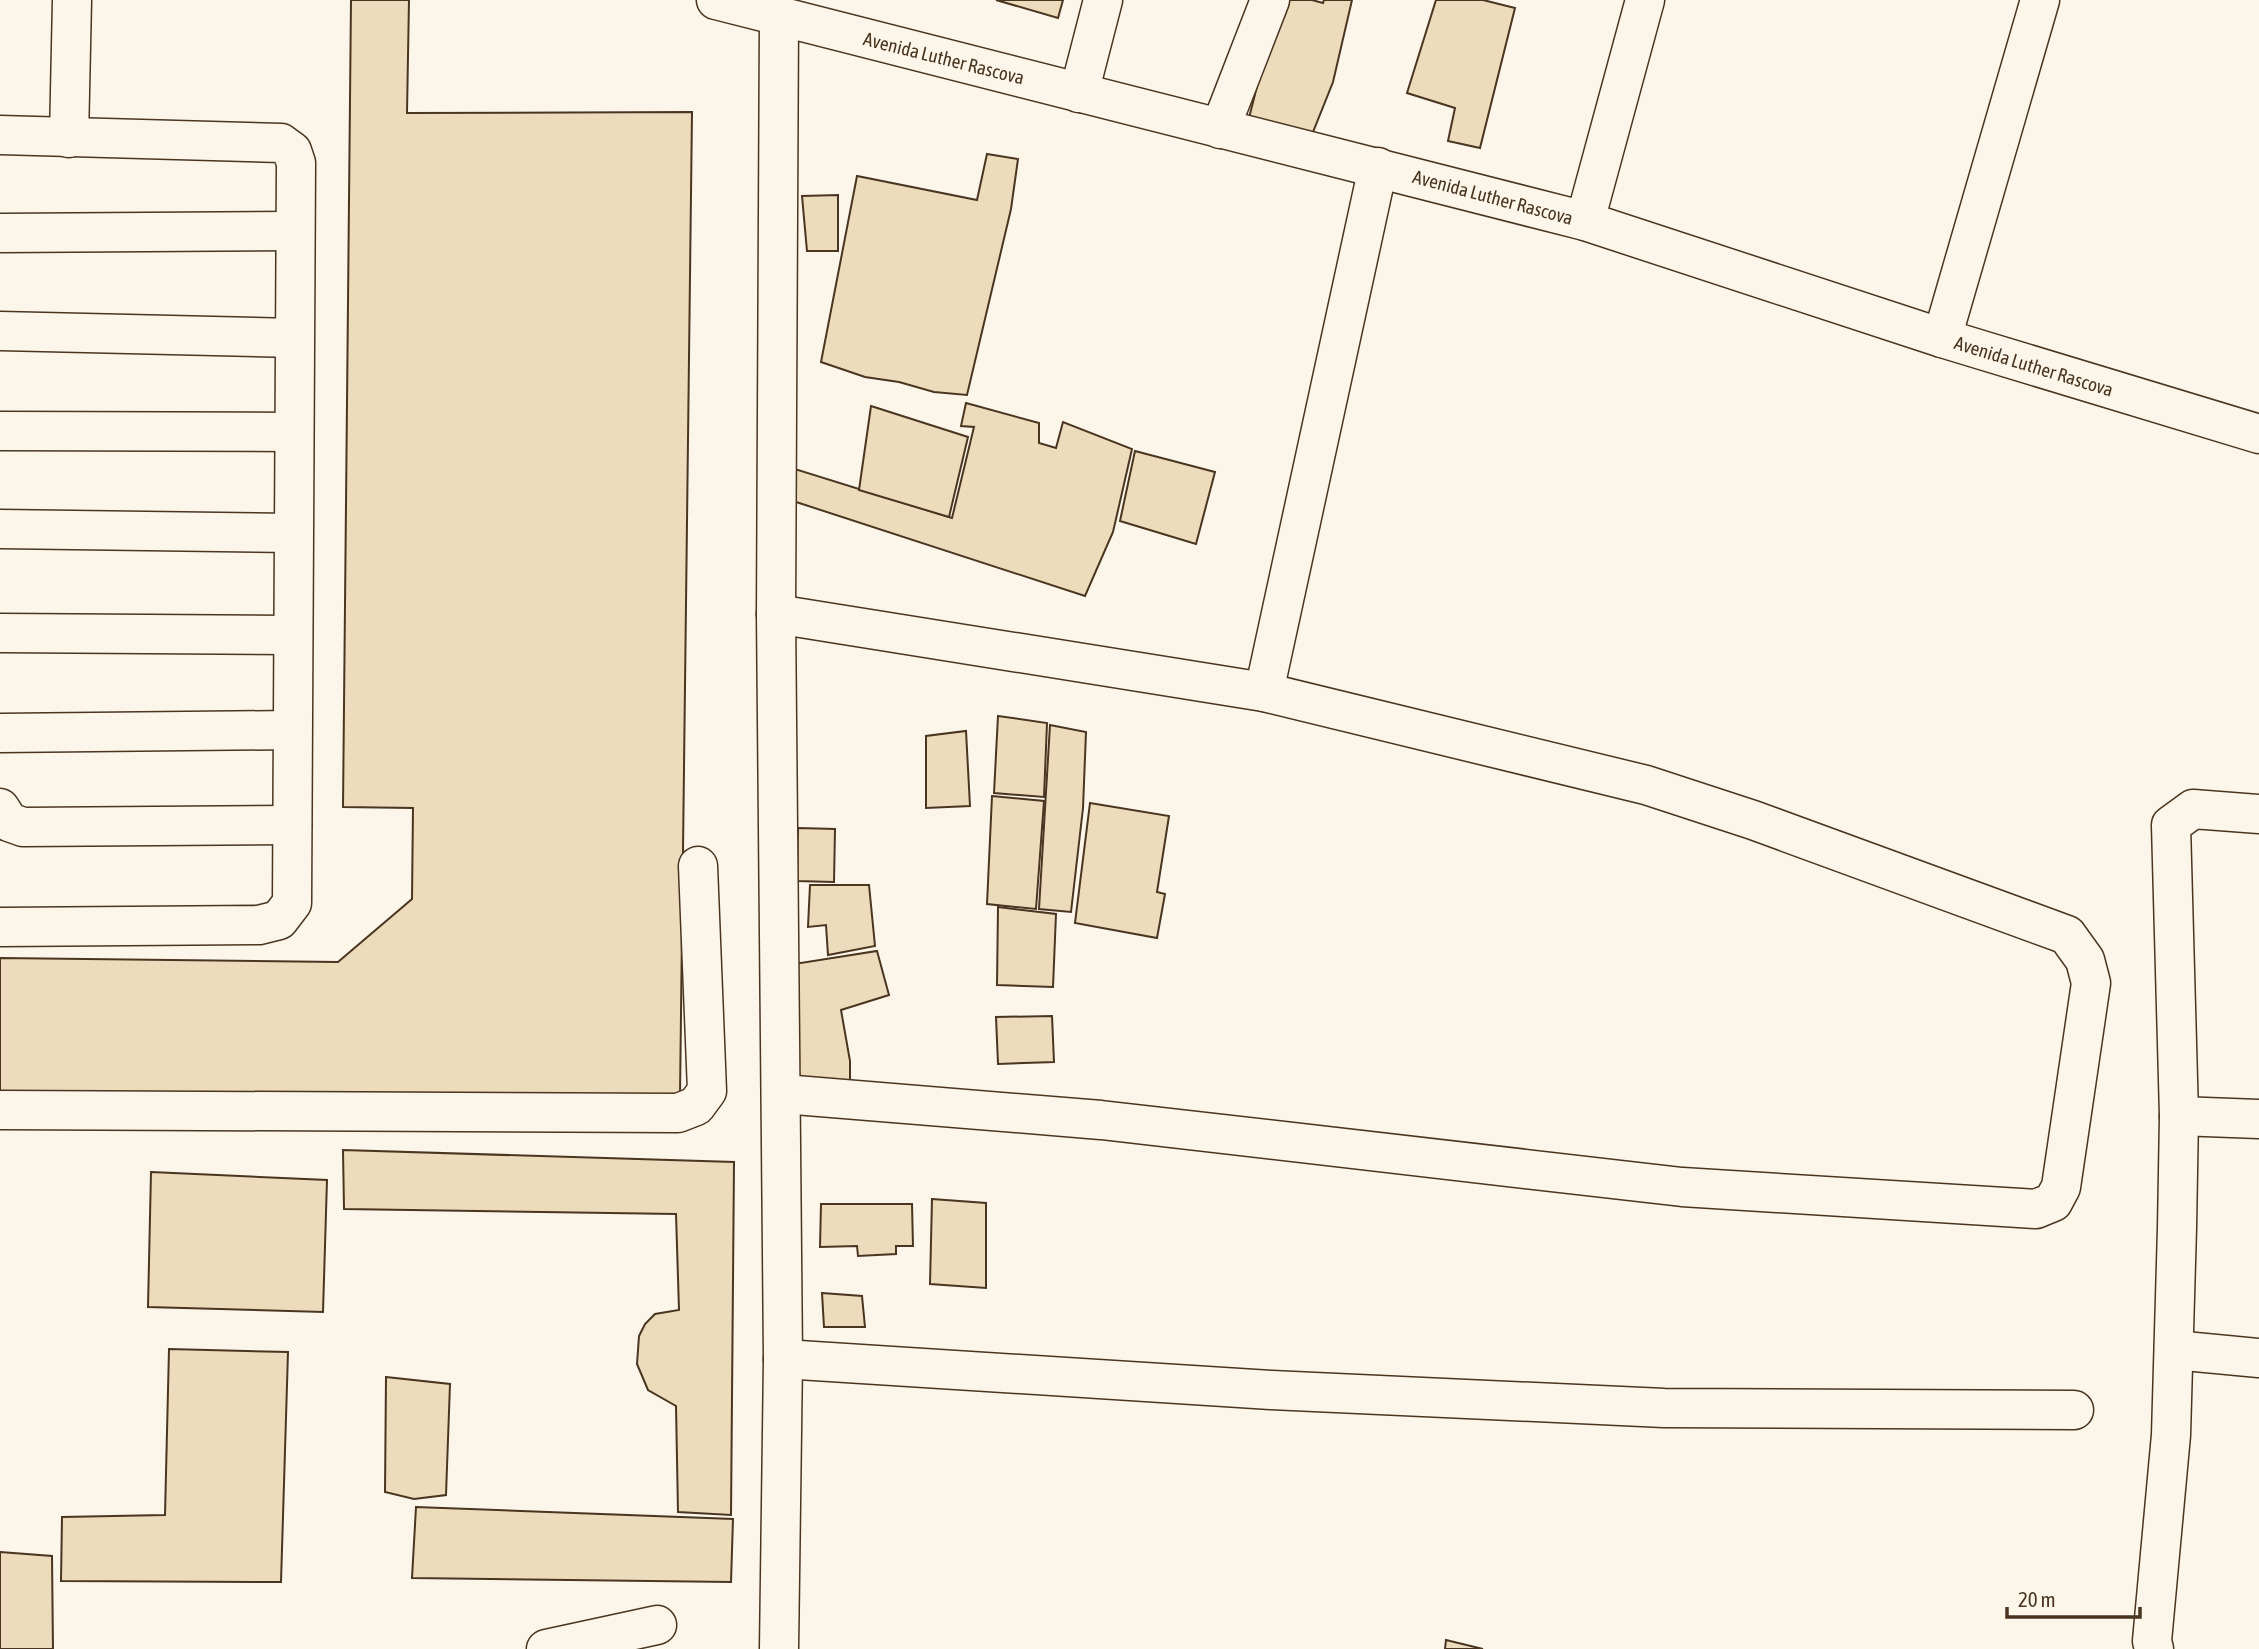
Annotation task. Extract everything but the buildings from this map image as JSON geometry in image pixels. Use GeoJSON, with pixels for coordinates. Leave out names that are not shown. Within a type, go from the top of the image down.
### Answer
{"type":"FeatureCollection","features":[{"type":"Feature","properties":{"kind":"street"},"geometry":{"type":"LineString","coordinates":[[69,138],[72,0]]}},
{"type":"Feature","properties":{"kind":"street","name":"Avenida Luther Rascova"},"geometry":{"type":"LineString","coordinates":[[716,0],[1585,221],[1942,338],[2259,435]]}},
{"type":"Feature","properties":{"kind":"street"},"geometry":{"type":"LineString","coordinates":[[1079,93],[1104,0]]}},
{"type":"Feature","properties":{"kind":"street"},"geometry":{"type":"LineString","coordinates":[[1220,129],[1270,0]]}},
{"type":"Feature","properties":{"kind":"street"},"geometry":{"type":"LineString","coordinates":[[1585,221],[1645,0]]}},
{"type":"Feature","properties":{"kind":"street"},"geometry":{"type":"LineString","coordinates":[[1942,338],[2039,0]]}},
{"type":"Feature","properties":{"kind":"street"},"geometry":{"type":"LineString","coordinates":[[779,16],[776,614],[783,1094],[779,1649]]}},
{"type":"Feature","properties":{"kind":"street"},"geometry":{"type":"LineString","coordinates":[[0,135],[281,143],[292,151],[296,163],[292,903],[279,919],[259,925],[0,927]]}},
{"type":"Feature","properties":{"kind":"street"},"geometry":{"type":"LineString","coordinates":[[1264,692],[1378,167]]}},
{"type":"Feature","properties":{"kind":"street"},"geometry":{"type":"LineString","coordinates":[[0,233],[294,231]]}},
{"type":"Feature","properties":{"kind":"street"},"geometry":{"type":"LineString","coordinates":[[0,331],[294,338]]}},
{"type":"Feature","properties":{"kind":"street"},"geometry":{"type":"LineString","coordinates":[[0,431],[293,432]]}},
{"type":"Feature","properties":{"kind":"street"},"geometry":{"type":"LineString","coordinates":[[0,529],[293,533]]}},
{"type":"Feature","properties":{"kind":"street"},"geometry":{"type":"LineString","coordinates":[[776,614],[1264,692],[1646,785],[1753,820],[2067,934],[2085,960],[2091,984],[2061,1187],[2053,1202],[2036,1209],[1682,1188],[1101,1120],[783,1094]]}},
{"type":"Feature","properties":{"kind":"street"},"geometry":{"type":"LineString","coordinates":[[0,633],[292,635]]}},
{"type":"Feature","properties":{"kind":"street"},"geometry":{"type":"LineString","coordinates":[[0,733],[292,730]]}},
{"type":"Feature","properties":{"kind":"street"},"geometry":{"type":"LineString","coordinates":[[0,808],[9,821],[23,827],[292,825]]}},
{"type":"Feature","properties":{"kind":"street"},"geometry":{"type":"LineString","coordinates":[[2154,1649],[2152,1641],[2171,1435],[2179,1116],[2171,825],[2193,809],[2259,814]]}},
{"type":"Feature","properties":{"kind":"street"},"geometry":{"type":"LineString","coordinates":[[0,1110],[678,1113],[696,1106],[707,1091],[698,866]]}},
{"type":"Feature","properties":{"kind":"street"},"geometry":{"type":"LineString","coordinates":[[2179,1116],[2259,1119]]}},
{"type":"Feature","properties":{"kind":"street"},"geometry":{"type":"LineString","coordinates":[[2174,1350],[2259,1357]]}},
{"type":"Feature","properties":{"kind":"street"},"geometry":{"type":"LineString","coordinates":[[783,1359],[1271,1390],[1650,1408],[2074,1410]]}},
{"type":"Feature","properties":{"kind":"street"},"geometry":{"type":"LineString","coordinates":[[545,1649],[657,1625]]}}]}
